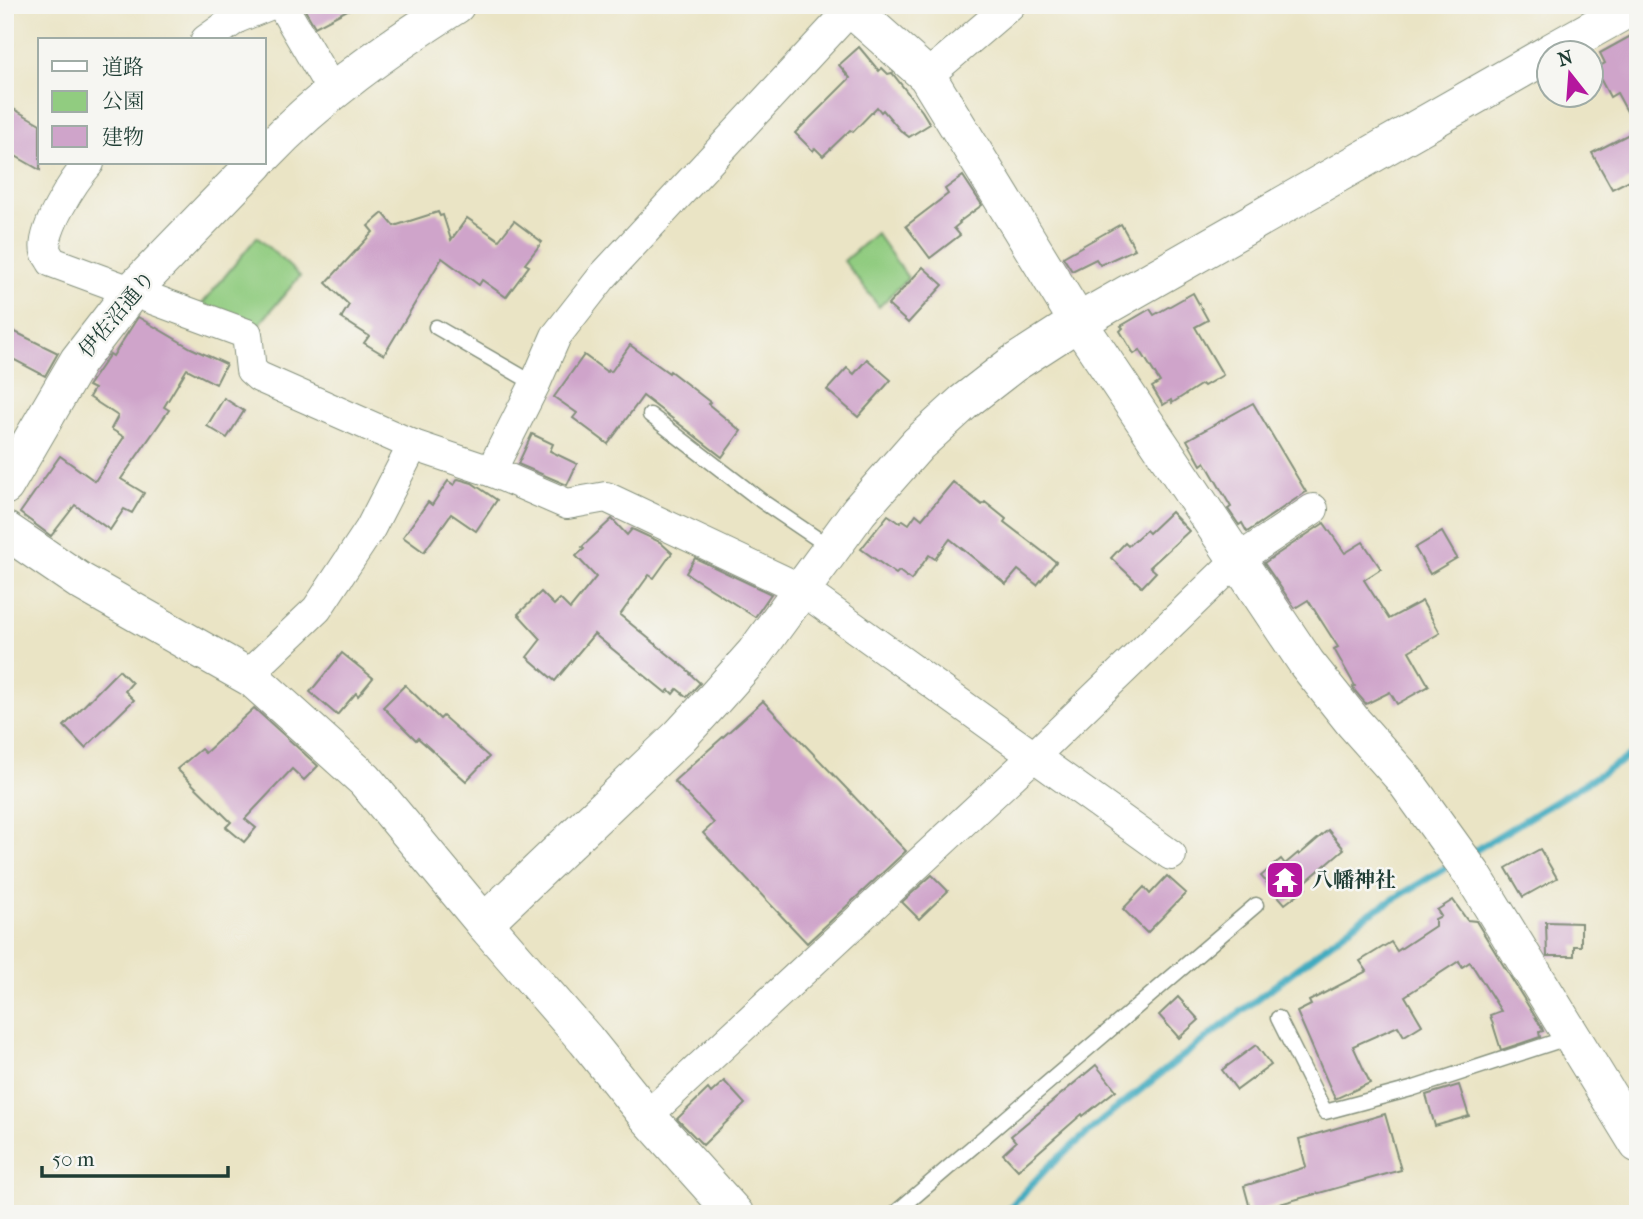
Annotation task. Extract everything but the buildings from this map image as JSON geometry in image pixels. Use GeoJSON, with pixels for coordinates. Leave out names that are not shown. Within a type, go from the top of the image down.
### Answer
{"type":"FeatureCollection","features":[{"type":"Feature","properties":{"kind":"street"},"geometry":{"type":"LineString","coordinates":[[209,38],[237,18],[270,5]]}},
{"type":"Feature","properties":{"kind":"street"},"geometry":{"type":"LineString","coordinates":[[282,5],[333,92]]}},
{"type":"Feature","properties":{"kind":"street"},"geometry":{"type":"LineString","coordinates":[[266,153],[333,92],[404,38],[456,5]]}},
{"type":"Feature","properties":{"kind":"street"},"geometry":{"type":"LineString","coordinates":[[926,76],[1010,5]]}},
{"type":"Feature","properties":{"kind":"street"},"geometry":{"type":"LineString","coordinates":[[1577,38],[1635,5]]}},
{"type":"Feature","properties":{"kind":"street"},"geometry":{"type":"LineString","coordinates":[[494,472],[498,457],[556,336],[603,276],[849,7],[926,76],[1078,322],[1307,664],[1403,778],[1472,874],[1638,1144]]}},
{"type":"Feature","properties":{"kind":"street"},"geometry":{"type":"LineString","coordinates":[[484,923],[680,736],[755,653],[859,511],[918,444],[964,402],[1013,364],[1078,322],[1534,62]]}},
{"type":"Feature","properties":{"kind":"street"},"geometry":{"type":"LineString","coordinates":[[88,164],[51,224],[46,240],[46,253],[52,262],[247,334],[251,370],[259,377],[413,446],[494,472],[567,504],[606,497],[801,589],[1171,855]]}},
{"type":"Feature","properties":{"kind":"street","name":"伊佐沼通り"},"geometry":{"type":"LineString","coordinates":[[5,486],[78,361],[132,291],[255,164]]}},
{"type":"Feature","properties":{"kind":"street"},"geometry":{"type":"LineString","coordinates":[[247,676],[317,609],[370,529],[413,446]]}},
{"type":"Feature","properties":{"kind":"street"},"geometry":{"type":"LineString","coordinates":[[647,1116],[1034,756],[1237,560],[1314,509]]}},
{"type":"Feature","properties":{"kind":"street"},"geometry":{"type":"LineString","coordinates":[[5,530],[80,581],[247,676],[365,780],[586,1040],[647,1116],[736,1214]]}},
{"type":"Feature","properties":{"kind":"lane"},"geometry":{"type":"LineString","coordinates":[[436,327],[535,384]]}},
{"type":"Feature","properties":{"kind":"lane"},"geometry":{"type":"LineString","coordinates":[[650,415],[763,502],[831,548]]}},
{"type":"Feature","properties":{"kind":"lane"},"geometry":{"type":"LineString","coordinates":[[894,1214],[1256,905]]}},
{"type":"Feature","properties":{"kind":"lane"},"geometry":{"type":"LineString","coordinates":[[1278,1018],[1325,1112],[1411,1089],[1572,1037]]}},
{"type":"Feature","properties":{"kind":"green space"},"geometry":{"type":"Polygon","coordinates":[[[876,233],[908,278],[879,307],[844,261],[876,233]]]}},
{"type":"Feature","properties":{"kind":"green space"},"geometry":{"type":"Polygon","coordinates":[[[257,237],[300,276],[258,326],[198,309],[257,237]]]}},
{"type":"Feature","properties":{"kind":"waterway"},"geometry":{"type":"LineString","coordinates":[[1471,853],[1638,751]]}},
{"type":"Feature","properties":{"kind":"waterway"},"geometry":{"type":"LineString","coordinates":[[1004,1214],[1047,1168],[1178,1060],[1364,917],[1452,864]]}},
{"type":"Feature","properties":{"kind":"place","name":"八幡神社"},"geometry":{"type":"Point","coordinates":[1285,880]}}]}
